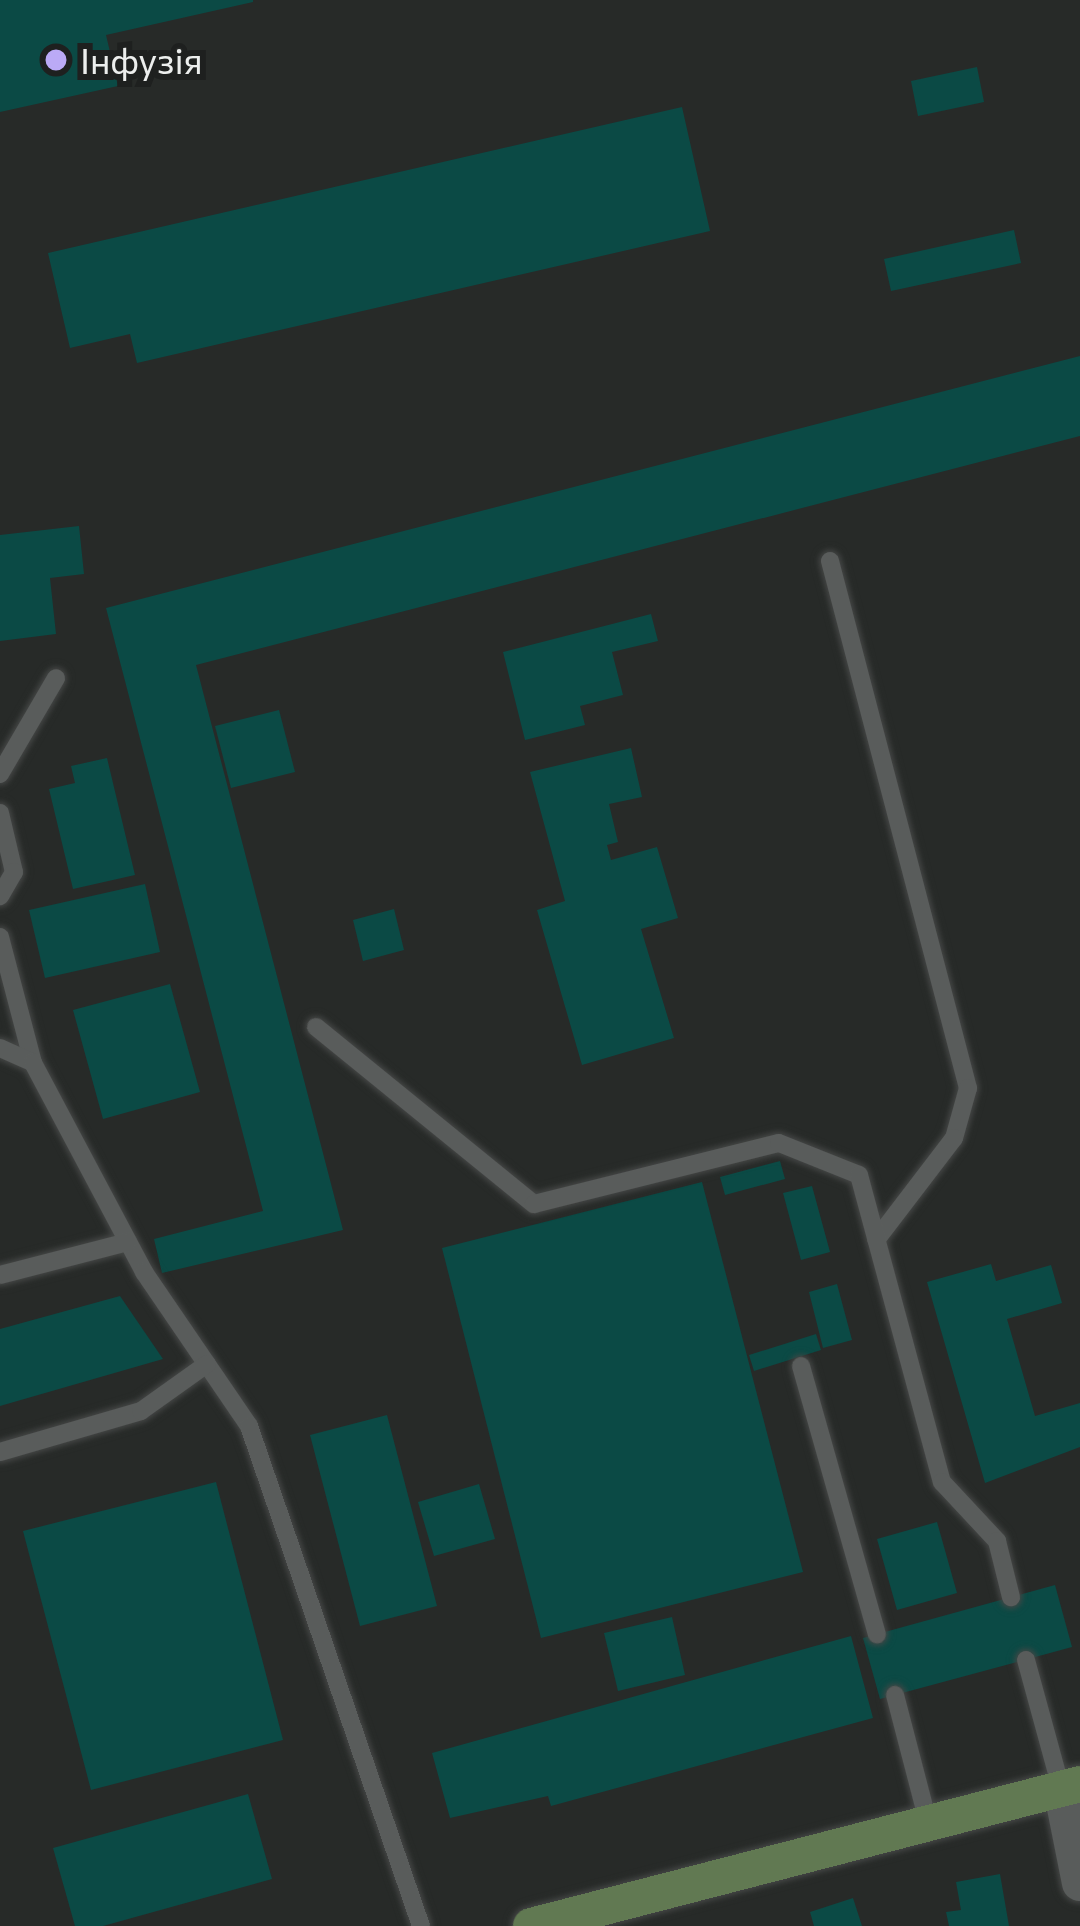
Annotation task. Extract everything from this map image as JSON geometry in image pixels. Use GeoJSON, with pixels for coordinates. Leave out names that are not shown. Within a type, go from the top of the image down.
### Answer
{"type":"FeatureCollection","features":[{"type":"Feature","properties":{"kind":"street"},"geometry":{"type":"LineString","coordinates":[[531,1926],[1070,1786],[1080,1883]]}},
{"type":"Feature","properties":{"kind":"lane"},"geometry":{"type":"LineString","coordinates":[[830,562],[968,1088],[954,1138],[876,1240]]}},
{"type":"Feature","properties":{"kind":"lane"},"geometry":{"type":"LineString","coordinates":[[0,774],[56,678]]}},
{"type":"Feature","properties":{"kind":"lane"},"geometry":{"type":"LineString","coordinates":[[0,813],[14,872],[0,896]]}},
{"type":"Feature","properties":{"kind":"lane"},"geometry":{"type":"LineString","coordinates":[[0,937],[32,1064],[128,1242],[249,1426],[421,1926]]}},
{"type":"Feature","properties":{"kind":"lane"},"geometry":{"type":"LineString","coordinates":[[316,1027],[534,1204],[779,1143],[859,1175],[942,1482],[997,1540],[1011,1598]]}},
{"type":"Feature","properties":{"kind":"lane"},"geometry":{"type":"LineString","coordinates":[[0,1048],[32,1064]]}},
{"type":"Feature","properties":{"kind":"lane"},"geometry":{"type":"LineString","coordinates":[[0,1275],[128,1242]]}},
{"type":"Feature","properties":{"kind":"lane"},"geometry":{"type":"LineString","coordinates":[[0,1452],[141,1411],[206,1364]]}},
{"type":"Feature","properties":{"kind":"lane"},"geometry":{"type":"LineString","coordinates":[[801,1366],[877,1634]]}},
{"type":"Feature","properties":{"kind":"lane"},"geometry":{"type":"LineString","coordinates":[[1026,1660],[1070,1786]]}},
{"type":"Feature","properties":{"kind":"lane"},"geometry":{"type":"LineString","coordinates":[[895,1695],[928,1822]]}},
{"type":"Feature","properties":{"kind":"building","name":"Інфузія"},"geometry":{"type":"Polygon","coordinates":[[[0,0],[253,2],[106,35],[118,86],[0,112],[0,0]]]}},
{"type":"Feature","properties":{"kind":"building"},"geometry":{"type":"Polygon","coordinates":[[[977,67],[984,102],[918,116],[911,81],[977,67]]]}},
{"type":"Feature","properties":{"kind":"building"},"geometry":{"type":"Polygon","coordinates":[[[682,107],[710,231],[137,363],[130,334],[70,348],[48,253],[682,107]]]}},
{"type":"Feature","properties":{"kind":"building"},"geometry":{"type":"Polygon","coordinates":[[[1014,230],[1021,263],[891,291],[884,259],[1014,230]]]}},
{"type":"Feature","properties":{"kind":"building"},"geometry":{"type":"Polygon","coordinates":[[[1080,356],[1080,436],[196,665],[343,1230],[162,1273],[154,1239],[263,1211],[106,608],[1080,356]]]}},
{"type":"Feature","properties":{"kind":"building"},"geometry":{"type":"Polygon","coordinates":[[[79,526],[84,574],[50,578],[56,634],[0,641],[0,535],[79,526]]]}},
{"type":"Feature","properties":{"kind":"building"},"geometry":{"type":"Polygon","coordinates":[[[651,614],[658,641],[612,652],[623,695],[580,706],[585,725],[525,740],[503,652],[651,614]]]}},
{"type":"Feature","properties":{"kind":"building"},"geometry":{"type":"Polygon","coordinates":[[[279,710],[295,772],[231,788],[215,726],[279,710]]]}},
{"type":"Feature","properties":{"kind":"building"},"geometry":{"type":"Polygon","coordinates":[[[631,748],[642,797],[609,804],[618,842],[607,845],[611,860],[657,847],[678,918],[641,929],[674,1038],[582,1065],[537,910],[565,901],[530,772],[631,748]]]}},
{"type":"Feature","properties":{"kind":"building"},"geometry":{"type":"Polygon","coordinates":[[[107,758],[135,875],[73,889],[49,789],[75,783],[71,766],[107,758]]]}},
{"type":"Feature","properties":{"kind":"building"},"geometry":{"type":"Polygon","coordinates":[[[145,884],[160,952],[45,978],[29,910],[145,884]]]}},
{"type":"Feature","properties":{"kind":"building"},"geometry":{"type":"Polygon","coordinates":[[[394,909],[404,950],[363,961],[353,920],[394,909]]]}},
{"type":"Feature","properties":{"kind":"building"},"geometry":{"type":"Polygon","coordinates":[[[170,984],[200,1092],[103,1119],[73,1010],[170,984]]]}},
{"type":"Feature","properties":{"kind":"building"},"geometry":{"type":"Polygon","coordinates":[[[780,1161],[785,1179],[725,1195],[720,1177],[780,1161]]]}},
{"type":"Feature","properties":{"kind":"building"},"geometry":{"type":"Polygon","coordinates":[[[702,1182],[803,1572],[541,1638],[442,1248],[702,1182]]]}},
{"type":"Feature","properties":{"kind":"building"},"geometry":{"type":"Polygon","coordinates":[[[812,1186],[830,1252],[801,1260],[783,1193],[812,1186]]]}},
{"type":"Feature","properties":{"kind":"building"},"geometry":{"type":"Polygon","coordinates":[[[991,1264],[996,1281],[1051,1265],[1062,1303],[1007,1319],[1035,1416],[1080,1403],[1080,1447],[985,1483],[927,1282],[991,1264]]]}},
{"type":"Feature","properties":{"kind":"building"},"geometry":{"type":"Polygon","coordinates":[[[837,1284],[852,1340],[823,1348],[809,1292],[837,1284]]]}},
{"type":"Feature","properties":{"kind":"building"},"geometry":{"type":"Polygon","coordinates":[[[120,1296],[163,1359],[0,1406],[0,1329],[120,1296]]]}},
{"type":"Feature","properties":{"kind":"building"},"geometry":{"type":"Polygon","coordinates":[[[816,1334],[821,1350],[754,1371],[749,1355],[816,1334]]]}},
{"type":"Feature","properties":{"kind":"building"},"geometry":{"type":"Polygon","coordinates":[[[387,1415],[437,1606],[360,1626],[310,1435],[387,1415]]]}},
{"type":"Feature","properties":{"kind":"building"},"geometry":{"type":"Polygon","coordinates":[[[216,1482],[283,1740],[91,1790],[23,1531],[216,1482]]]}},
{"type":"Feature","properties":{"kind":"building"},"geometry":{"type":"Polygon","coordinates":[[[479,1484],[495,1539],[434,1556],[418,1502],[479,1484]]]}},
{"type":"Feature","properties":{"kind":"building"},"geometry":{"type":"Polygon","coordinates":[[[937,1522],[957,1593],[897,1610],[877,1539],[937,1522]]]}},
{"type":"Feature","properties":{"kind":"building"},"geometry":{"type":"Polygon","coordinates":[[[1055,1585],[1072,1647],[880,1699],[863,1638],[1055,1585]]]}},
{"type":"Feature","properties":{"kind":"building"},"geometry":{"type":"Polygon","coordinates":[[[672,1617],[685,1675],[618,1691],[604,1633],[672,1617]]]}},
{"type":"Feature","properties":{"kind":"building"},"geometry":{"type":"Polygon","coordinates":[[[851,1636],[873,1718],[551,1806],[548,1796],[450,1818],[432,1753],[851,1636]]]}},
{"type":"Feature","properties":{"kind":"building"},"geometry":{"type":"Polygon","coordinates":[[[248,1794],[272,1879],[103,1926],[75,1926],[53,1848],[248,1794]]]}},
{"type":"Feature","properties":{"kind":"building"},"geometry":{"type":"Polygon","coordinates":[[[1000,1874],[1009,1926],[949,1926],[946,1912],[961,1910],[956,1882],[1000,1874]]]}},
{"type":"Feature","properties":{"kind":"building"},"geometry":{"type":"Polygon","coordinates":[[[853,1898],[862,1926],[814,1926],[810,1912],[853,1898]]]}},
{"type":"Feature","properties":{"kind":"place","name":"Інфузія"},"geometry":{"type":"Point","coordinates":[56,60]}}]}
